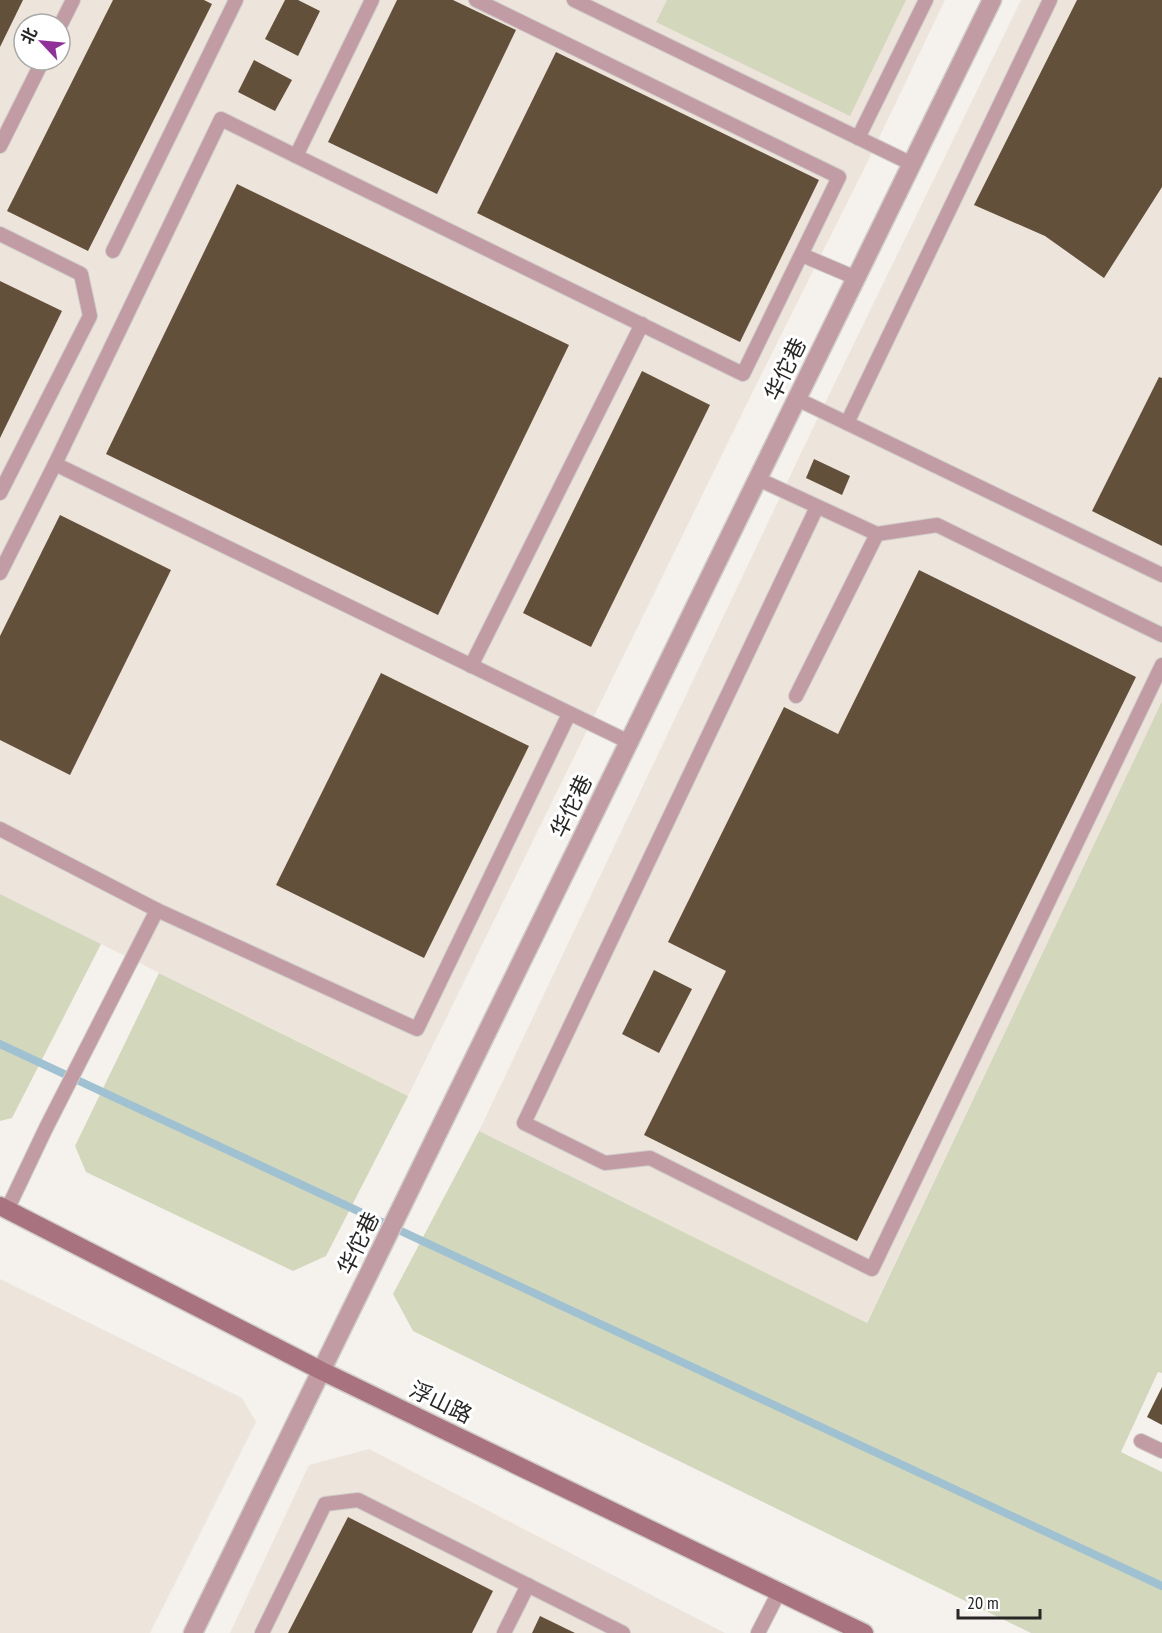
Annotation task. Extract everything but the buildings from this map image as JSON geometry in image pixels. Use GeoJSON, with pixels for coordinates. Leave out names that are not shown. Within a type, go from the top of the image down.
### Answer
{"type":"FeatureCollection","features":[{"type":"Feature","properties":{"kind":"street","name":"华佗巷"},"geometry":{"type":"LineString","coordinates":[[193,1633],[992,0]]}},
{"type":"Feature","properties":{"kind":"street","name":"浮山路"},"geometry":{"type":"LineString","coordinates":[[4,1208],[322,1371],[864,1633]]}},
{"type":"Feature","properties":{"kind":"lane"},"geometry":{"type":"LineString","coordinates":[[113,250],[236,0]]}},
{"type":"Feature","properties":{"kind":"lane"},"geometry":{"type":"LineString","coordinates":[[296,156],[372,0]]}},
{"type":"Feature","properties":{"kind":"lane"},"geometry":{"type":"LineString","coordinates":[[0,573],[221,119],[743,374],[839,177],[476,0]]}},
{"type":"Feature","properties":{"kind":"lane"},"geometry":{"type":"LineString","coordinates":[[574,0],[912,164]]}},
{"type":"Feature","properties":{"kind":"lane"},"geometry":{"type":"LineString","coordinates":[[858,138],[926,0]]}},
{"type":"Feature","properties":{"kind":"lane"},"geometry":{"type":"LineString","coordinates":[[847,423],[1050,0]]}},
{"type":"Feature","properties":{"kind":"lane"},"geometry":{"type":"LineString","coordinates":[[0,146],[37,72]]}},
{"type":"Feature","properties":{"kind":"lane"},"geometry":{"type":"LineString","coordinates":[[0,234],[81,274],[90,315],[0,493]]}},
{"type":"Feature","properties":{"kind":"lane"},"geometry":{"type":"LineString","coordinates":[[802,255],[856,278]]}},
{"type":"Feature","properties":{"kind":"lane"},"geometry":{"type":"LineString","coordinates":[[471,666],[642,324]]}},
{"type":"Feature","properties":{"kind":"lane"},"geometry":{"type":"LineString","coordinates":[[797,399],[1162,575]]}},
{"type":"Feature","properties":{"kind":"lane"},"geometry":{"type":"LineString","coordinates":[[54,464],[629,742]]}},
{"type":"Feature","properties":{"kind":"lane"},"geometry":{"type":"LineString","coordinates":[[758,479],[877,534],[937,525],[1162,635]]}},
{"type":"Feature","properties":{"kind":"lane"},"geometry":{"type":"LineString","coordinates":[[818,507],[524,1124],[605,1163],[650,1158],[872,1269],[1162,665]]}},
{"type":"Feature","properties":{"kind":"lane"},"geometry":{"type":"LineString","coordinates":[[796,696],[877,534]]}},
{"type":"Feature","properties":{"kind":"lane"},"geometry":{"type":"LineString","coordinates":[[0,829],[157,910],[417,1029],[569,714]]}},
{"type":"Feature","properties":{"kind":"lane"},"geometry":{"type":"LineString","coordinates":[[4,1208],[157,910]]}},
{"type":"Feature","properties":{"kind":"lane"},"geometry":{"type":"LineString","coordinates":[[1141,1441],[1162,1451]]}},
{"type":"Feature","properties":{"kind":"lane"},"geometry":{"type":"LineString","coordinates":[[262,1633],[325,1504],[358,1500],[623,1633]]}},
{"type":"Feature","properties":{"kind":"lane"},"geometry":{"type":"LineString","coordinates":[[504,1633],[528,1585]]}},
{"type":"Feature","properties":{"kind":"lane"},"geometry":{"type":"LineString","coordinates":[[758,1633],[779,1592]]}},
{"type":"Feature","properties":{"kind":"shaded area"},"geometry":{"type":"Polygon","coordinates":[[[0,0],[945,0],[866,165],[408,1096],[0,894],[0,0]]]}},
{"type":"Feature","properties":{"kind":"shaded area"},"geometry":{"type":"Polygon","coordinates":[[[1021,0],[1162,0],[1162,701],[866,1324],[479,1131],[811,432],[1021,0]]]}},
{"type":"Feature","properties":{"kind":"shaded area"},"geometry":{"type":"Polygon","coordinates":[[[0,1279],[242,1398],[256,1422],[150,1633],[0,1633],[0,1279]]]}},
{"type":"Feature","properties":{"kind":"shaded area"},"geometry":{"type":"Polygon","coordinates":[[[369,1449],[725,1633],[230,1633],[309,1465],[369,1449]]]}},
{"type":"Feature","properties":{"kind":"green space"},"geometry":{"type":"Polygon","coordinates":[[[667,0],[906,0],[850,116],[656,22],[667,0]]]}},
{"type":"Feature","properties":{"kind":"green space"},"geometry":{"type":"Polygon","coordinates":[[[1162,701],[1162,1373],[1158,1372],[1121,1452],[1162,1472],[1162,1633],[1031,1633],[413,1331],[393,1294],[479,1131],[867,1323],[1162,701]]]}},
{"type":"Feature","properties":{"kind":"green space"},"geometry":{"type":"Polygon","coordinates":[[[0,894],[101,944],[12,1118],[0,1121],[0,894]]]}},
{"type":"Feature","properties":{"kind":"green space"},"geometry":{"type":"Polygon","coordinates":[[[159,973],[408,1096],[326,1256],[293,1271],[86,1172],[75,1146],[159,973]]]}},
{"type":"Feature","properties":{"kind":"waterway"},"geometry":{"type":"LineString","coordinates":[[0,1044],[1162,1586]]}}]}
